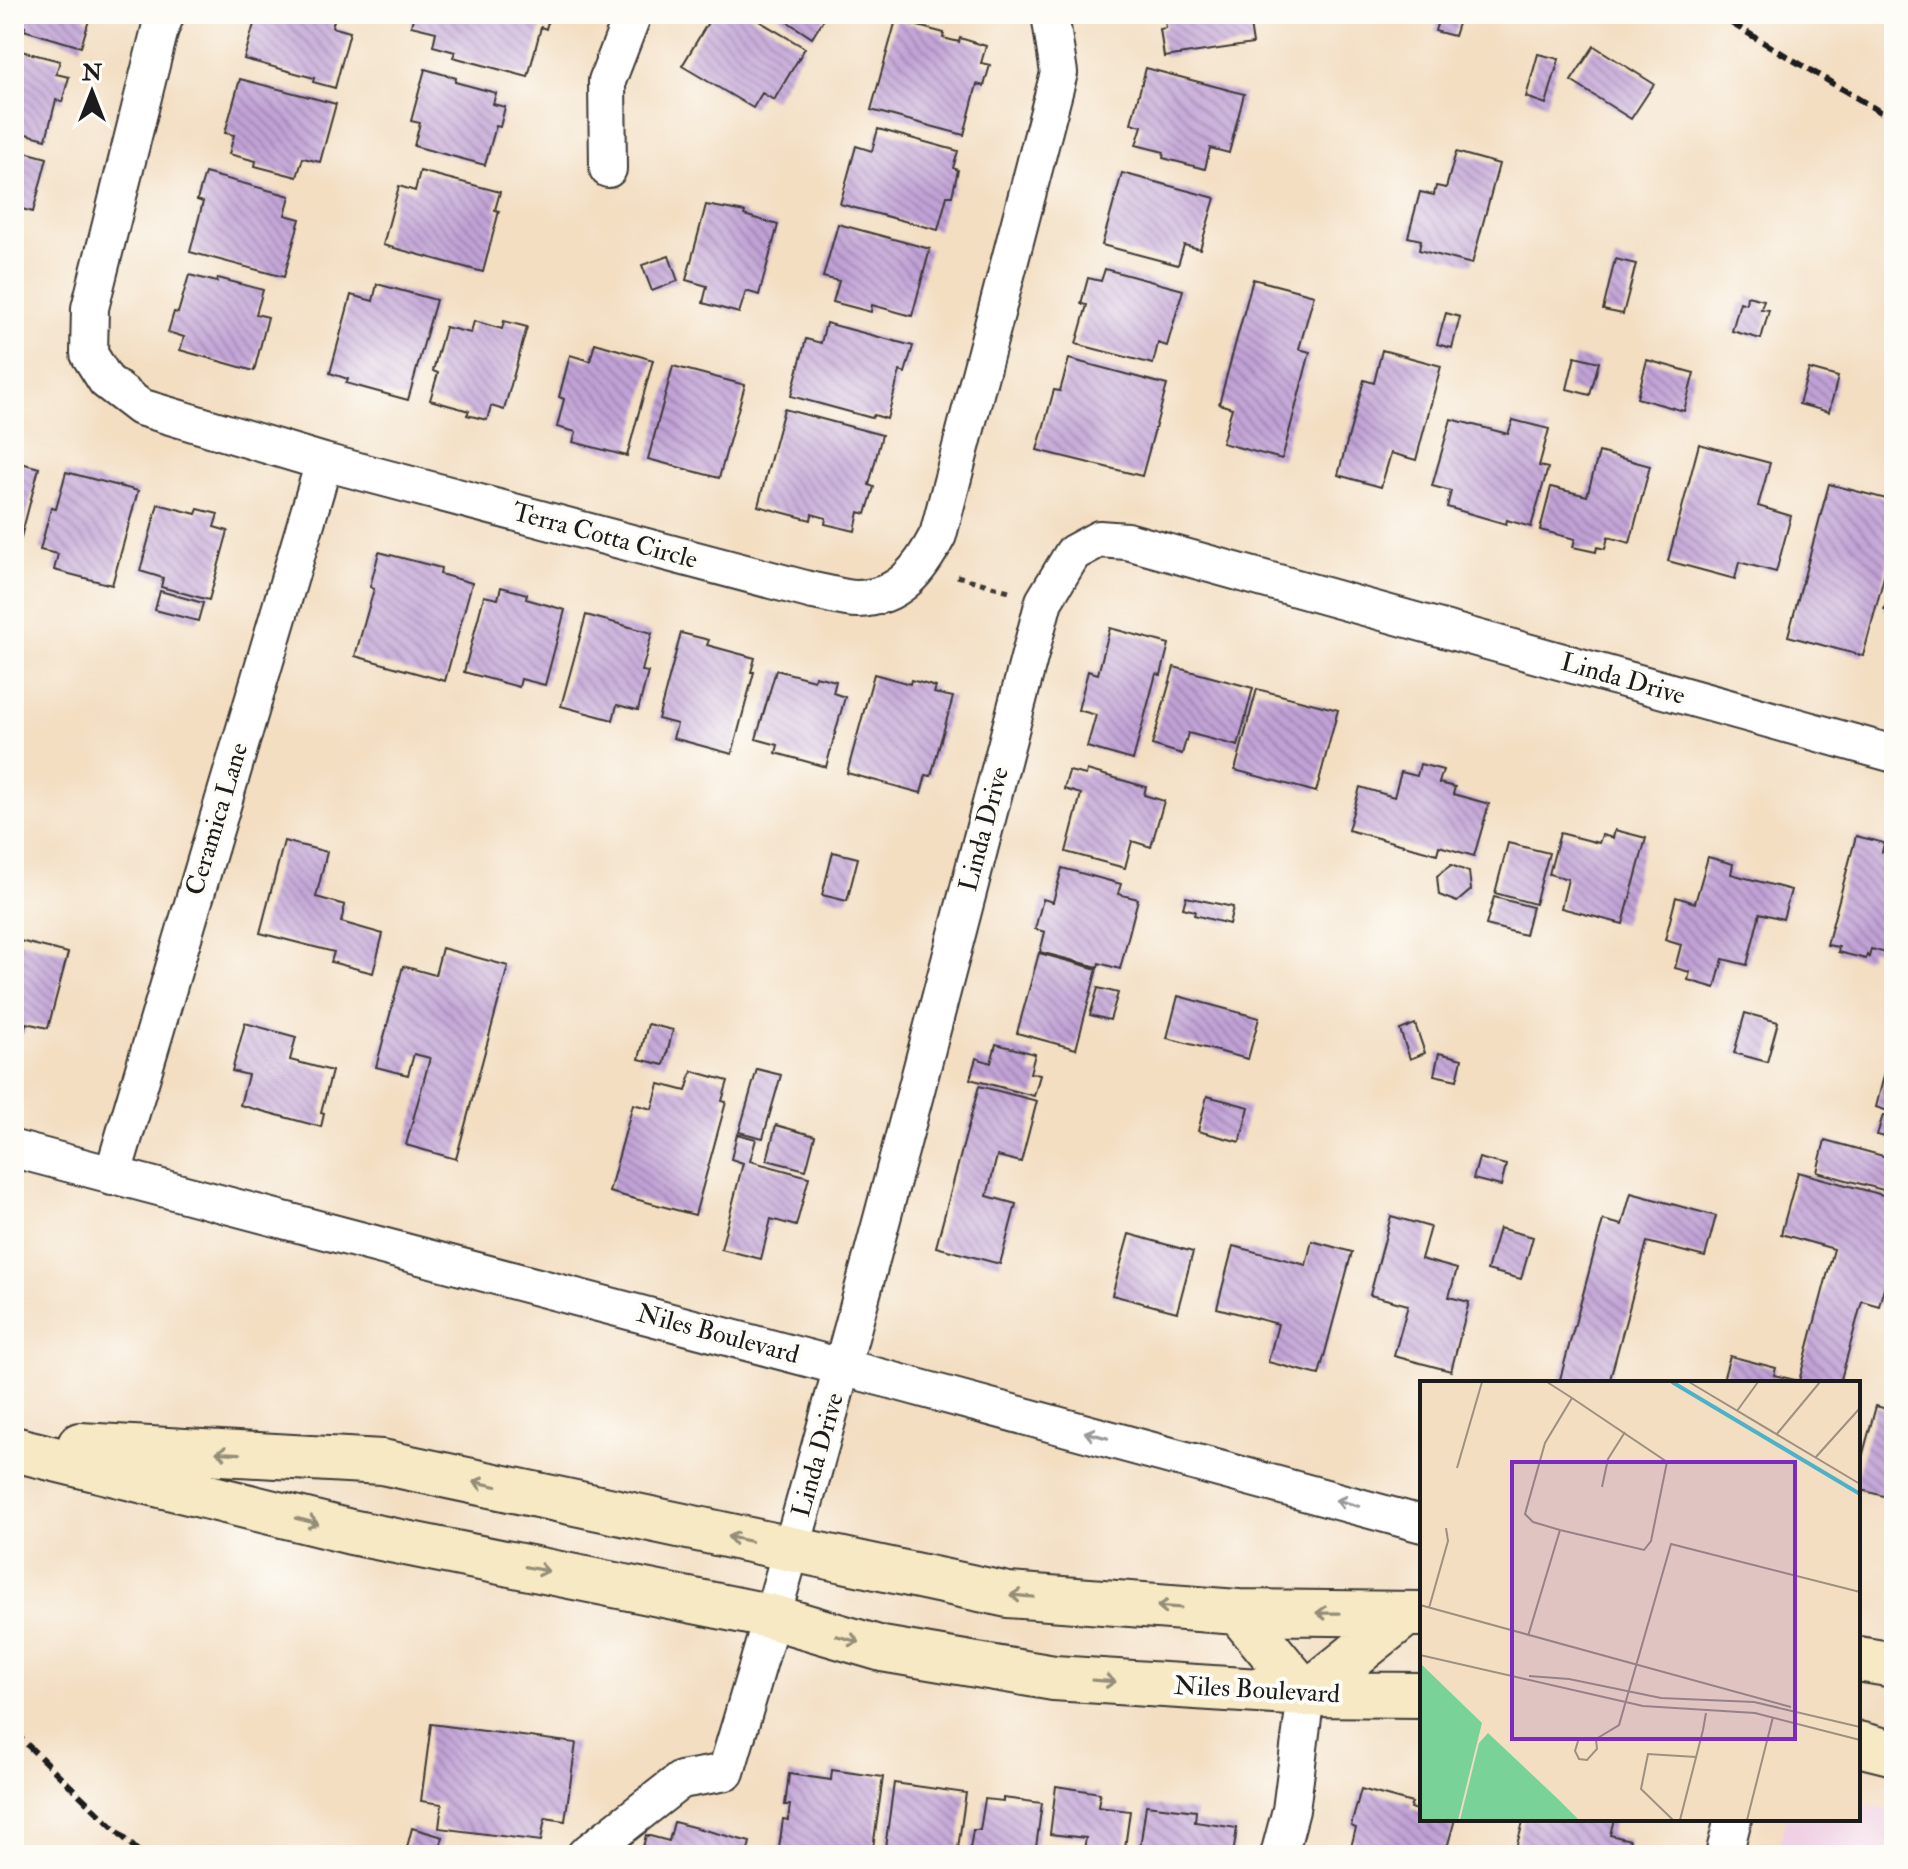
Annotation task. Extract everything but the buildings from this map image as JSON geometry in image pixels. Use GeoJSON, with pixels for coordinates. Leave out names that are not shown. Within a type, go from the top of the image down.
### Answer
{"type":"FeatureCollection","features":[{"type":"Feature","properties":{"kind":"main road"},"geometry":{"type":"LineString","coordinates":[[14,1441],[382,1462],[1008,1595],[1238,1612],[1414,1614]]}},
{"type":"Feature","properties":{"kind":"main road","name":"Niles Boulevard"},"geometry":{"type":"LineString","coordinates":[[14,1449],[351,1532],[773,1617],[882,1649],[1054,1678],[1306,1694],[1420,1695]]}},
{"type":"Feature","properties":{"kind":"main road"},"geometry":{"type":"LineString","coordinates":[[1238,1612],[1306,1694],[1414,1614]]}},
{"type":"Feature","properties":{"kind":"main road"},"geometry":{"type":"LineString","coordinates":[[1860,1659],[1894,1665]]}},
{"type":"Feature","properties":{"kind":"main road"},"geometry":{"type":"LineString","coordinates":[[1860,1744],[1894,1753]]}},
{"type":"Feature","properties":{"kind":"street","name":"Terra Cotta Circle"},"geometry":{"type":"LineString","coordinates":[[166,14],[90,308],[89,354],[106,381],[140,407],[324,462],[813,591],[857,599],[890,593],[922,566],[938,535],[1059,73],[1050,14]]}},
{"type":"Feature","properties":{"kind":"street"},"geometry":{"type":"LineString","coordinates":[[608,169],[607,81],[633,14]]}},
{"type":"Feature","properties":{"kind":"street","name":"Ceramica Lane"},"geometry":{"type":"LineString","coordinates":[[112,1177],[324,462]]}},
{"type":"Feature","properties":{"kind":"street","name":"Linda Drive"},"geometry":{"type":"LineString","coordinates":[[585,1855],[681,1780],[726,1772],[843,1367],[1044,601],[1073,553],[1099,539],[1127,541],[1894,754]]}},
{"type":"Feature","properties":{"kind":"street","name":"Niles Boulevard"},"geometry":{"type":"LineString","coordinates":[[14,1149],[843,1367],[1420,1523]]}},
{"type":"Feature","properties":{"kind":"street"},"geometry":{"type":"LineString","coordinates":[[1860,1648],[1894,1658]]}},
{"type":"Feature","properties":{"kind":"street"},"geometry":{"type":"LineString","coordinates":[[1279,1855],[1291,1810],[1306,1694]]}},
{"type":"Feature","properties":{"kind":"street"},"geometry":{"type":"LineString","coordinates":[[1724,1855],[1732,1821]]}},
{"type":"Feature","properties":{"kind":"path"},"geometry":{"type":"LineString","coordinates":[[922,566],[1044,601]]}},
{"type":"Feature","properties":{"kind":"shaded area"},"geometry":{"type":"Polygon","coordinates":[[[1860,1803],[1894,1812],[1894,1855],[1776,1855],[1785,1821],[1860,1821],[1860,1803]]]}},
{"type":"Feature","properties":{"kind":"railway"},"geometry":{"type":"LineString","coordinates":[[1716,14],[1894,120]]}},
{"type":"Feature","properties":{"kind":"railway"},"geometry":{"type":"LineString","coordinates":[[14,1732],[142,1855]]}}]}
